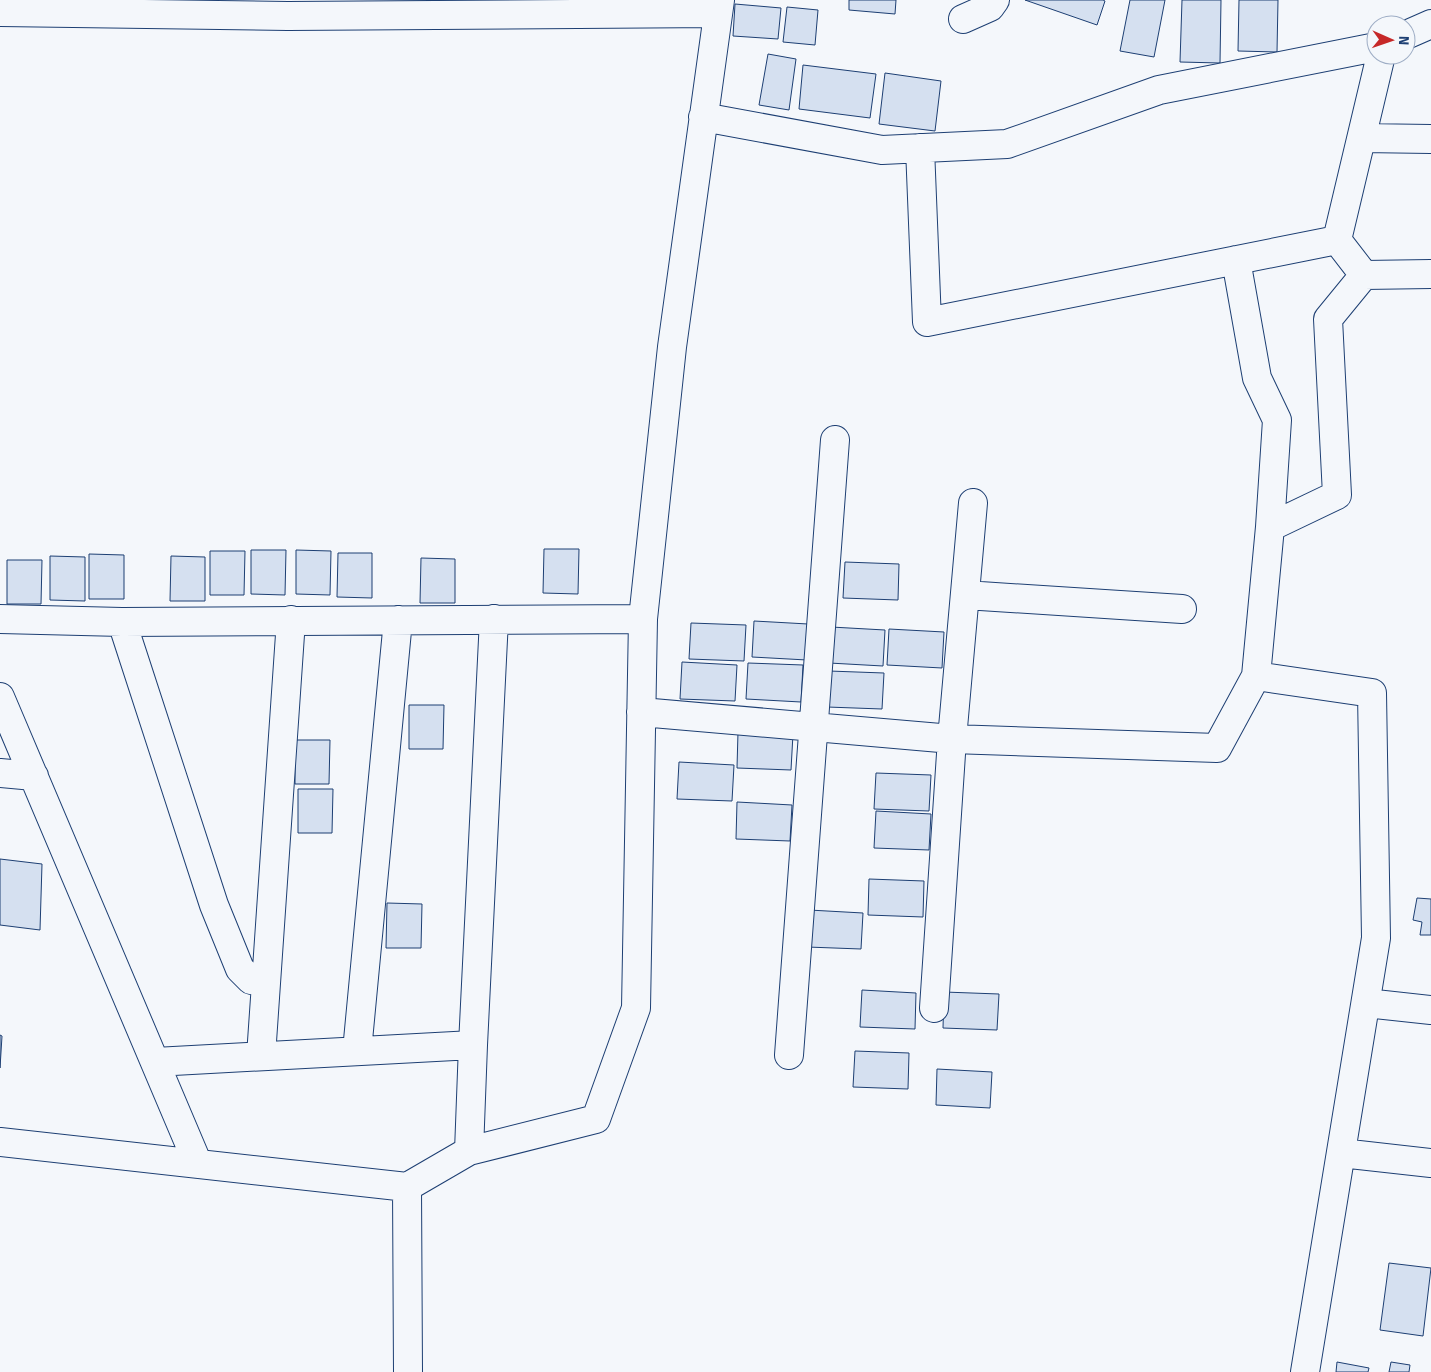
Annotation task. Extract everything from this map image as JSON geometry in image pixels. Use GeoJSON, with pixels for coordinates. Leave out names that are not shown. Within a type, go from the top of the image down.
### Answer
{"type":"FeatureCollection","features":[{"type":"Feature","properties":{"kind":"street"},"geometry":{"type":"LineString","coordinates":[[963,19],[990,7],[995,0]]}},
{"type":"Feature","properties":{"kind":"street"},"geometry":{"type":"LineString","coordinates":[[0,12],[288,8],[718,6],[672,347],[643,619],[636,1008],[596,1119],[469,1151],[407,1187],[0,1142]]}},
{"type":"Feature","properties":{"kind":"street"},"geometry":{"type":"LineString","coordinates":[[1416,31],[1431,24]]}},
{"type":"Feature","properties":{"kind":"street"},"geometry":{"type":"LineString","coordinates":[[703,117],[882,150],[1007,144],[1159,90],[1366,49]]}},
{"type":"Feature","properties":{"kind":"street"},"geometry":{"type":"LineString","coordinates":[[1337,240],[1379,65]]}},
{"type":"Feature","properties":{"kind":"street"},"geometry":{"type":"LineString","coordinates":[[1362,138],[1431,139]]}},
{"type":"Feature","properties":{"kind":"street"},"geometry":{"type":"LineString","coordinates":[[920,148],[927,322],[1337,240]]}},
{"type":"Feature","properties":{"kind":"street"},"geometry":{"type":"LineString","coordinates":[[1337,240],[1364,275]]}},
{"type":"Feature","properties":{"kind":"street"},"geometry":{"type":"LineString","coordinates":[[641,712],[952,739],[1217,748],[1256,676],[1270,527],[1277,420],[1257,378],[1236,260]]}},
{"type":"Feature","properties":{"kind":"street"},"geometry":{"type":"LineString","coordinates":[[1270,527],[1337,495],[1328,319],[1364,275],[1431,274]]}},
{"type":"Feature","properties":{"kind":"street"},"geometry":{"type":"LineString","coordinates":[[789,1055],[815,728],[835,440]]}},
{"type":"Feature","properties":{"kind":"street"},"geometry":{"type":"LineString","coordinates":[[934,1008],[952,739],[973,503]]}},
{"type":"Feature","properties":{"kind":"street"},"geometry":{"type":"LineString","coordinates":[[965,595],[1182,608]]}},
{"type":"Feature","properties":{"kind":"street"},"geometry":{"type":"LineString","coordinates":[[0,619],[122,622],[643,619]]}},
{"type":"Feature","properties":{"kind":"street"},"geometry":{"type":"LineString","coordinates":[[469,1151],[494,619]]}},
{"type":"Feature","properties":{"kind":"street"},"geometry":{"type":"LineString","coordinates":[[261,1056],[291,620]]}},
{"type":"Feature","properties":{"kind":"street"},"geometry":{"type":"LineString","coordinates":[[357,1051],[398,620]]}},
{"type":"Feature","properties":{"kind":"street"},"geometry":{"type":"LineString","coordinates":[[122,622],[208,887],[240,969],[251,980],[266,982]]}},
{"type":"Feature","properties":{"kind":"street"},"geometry":{"type":"LineString","coordinates":[[1256,676],[1372,693],[1376,938],[1305,1372]]}},
{"type":"Feature","properties":{"kind":"street"},"geometry":{"type":"LineString","coordinates":[[0,697],[198,1164]]}},
{"type":"Feature","properties":{"kind":"street"},"geometry":{"type":"LineString","coordinates":[[0,773],[34,776]]}},
{"type":"Feature","properties":{"kind":"street"},"geometry":{"type":"LineString","coordinates":[[1366,1003],[1431,1010]]}},
{"type":"Feature","properties":{"kind":"street"},"geometry":{"type":"LineString","coordinates":[[155,1062],[473,1045]]}},
{"type":"Feature","properties":{"kind":"street"},"geometry":{"type":"LineString","coordinates":[[1341,1153],[1431,1163]]}},
{"type":"Feature","properties":{"kind":"street"},"geometry":{"type":"LineString","coordinates":[[407,1187],[408,1372]]}},
{"type":"Feature","properties":{"kind":"building"},"geometry":{"type":"Polygon","coordinates":[[[849,0],[896,0],[895,14],[849,10],[849,0]]]}},
{"type":"Feature","properties":{"kind":"building"},"geometry":{"type":"Polygon","coordinates":[[[1025,0],[1103,0],[1105,1],[1097,25],[1025,0]]]}},
{"type":"Feature","properties":{"kind":"building"},"geometry":{"type":"Polygon","coordinates":[[[1130,0],[1165,0],[1154,57],[1120,51],[1130,0]]]}},
{"type":"Feature","properties":{"kind":"building"},"geometry":{"type":"Polygon","coordinates":[[[1182,0],[1221,0],[1220,63],[1180,62],[1182,0]]]}},
{"type":"Feature","properties":{"kind":"building"},"geometry":{"type":"Polygon","coordinates":[[[1239,0],[1278,0],[1277,52],[1238,51],[1239,0]]]}},
{"type":"Feature","properties":{"kind":"building"},"geometry":{"type":"Polygon","coordinates":[[[735,4],[781,8],[778,39],[733,36],[735,4]]]}},
{"type":"Feature","properties":{"kind":"building"},"geometry":{"type":"Polygon","coordinates":[[[787,7],[818,10],[815,45],[783,42],[787,7]]]}},
{"type":"Feature","properties":{"kind":"building"},"geometry":{"type":"Polygon","coordinates":[[[768,54],[796,59],[789,110],[759,105],[768,54]]]}},
{"type":"Feature","properties":{"kind":"building"},"geometry":{"type":"Polygon","coordinates":[[[803,65],[876,74],[870,118],[799,109],[803,65]]]}},
{"type":"Feature","properties":{"kind":"building"},"geometry":{"type":"Polygon","coordinates":[[[885,73],[941,81],[935,131],[879,124],[885,73]]]}},
{"type":"Feature","properties":{"kind":"building"},"geometry":{"type":"Polygon","coordinates":[[[544,549],[579,549],[578,594],[543,593],[544,549]]]}},
{"type":"Feature","properties":{"kind":"building"},"geometry":{"type":"Polygon","coordinates":[[[251,550],[286,550],[285,595],[251,594],[251,550]]]}},
{"type":"Feature","properties":{"kind":"building"},"geometry":{"type":"Polygon","coordinates":[[[296,550],[331,551],[330,595],[296,594],[296,550]]]}},
{"type":"Feature","properties":{"kind":"building"},"geometry":{"type":"Polygon","coordinates":[[[210,551],[245,551],[244,595],[210,595],[210,551]]]}},
{"type":"Feature","properties":{"kind":"building"},"geometry":{"type":"Polygon","coordinates":[[[338,553],[372,553],[372,598],[337,597],[338,553]]]}},
{"type":"Feature","properties":{"kind":"building"},"geometry":{"type":"Polygon","coordinates":[[[89,554],[124,555],[124,599],[89,599],[89,554]]]}},
{"type":"Feature","properties":{"kind":"building"},"geometry":{"type":"Polygon","coordinates":[[[50,556],[85,557],[85,601],[50,600],[50,556]]]}},
{"type":"Feature","properties":{"kind":"building"},"geometry":{"type":"Polygon","coordinates":[[[171,556],[205,557],[205,601],[170,601],[171,556]]]}},
{"type":"Feature","properties":{"kind":"building"},"geometry":{"type":"Polygon","coordinates":[[[421,558],[455,559],[455,603],[420,603],[421,558]]]}},
{"type":"Feature","properties":{"kind":"building"},"geometry":{"type":"Polygon","coordinates":[[[7,560],[42,560],[41,604],[7,604],[7,560]]]}},
{"type":"Feature","properties":{"kind":"building"},"geometry":{"type":"Polygon","coordinates":[[[845,562],[899,564],[898,600],[843,598],[845,562]]]}},
{"type":"Feature","properties":{"kind":"building"},"geometry":{"type":"Polygon","coordinates":[[[754,621],[808,624],[807,660],[752,657],[754,621]]]}},
{"type":"Feature","properties":{"kind":"building"},"geometry":{"type":"Polygon","coordinates":[[[691,623],[746,625],[744,661],[689,659],[691,623]]]}},
{"type":"Feature","properties":{"kind":"building"},"geometry":{"type":"Polygon","coordinates":[[[831,627],[885,630],[883,666],[829,663],[831,627]]]}},
{"type":"Feature","properties":{"kind":"building"},"geometry":{"type":"Polygon","coordinates":[[[889,629],[944,632],[942,668],[887,665],[889,629]]]}},
{"type":"Feature","properties":{"kind":"building"},"geometry":{"type":"Polygon","coordinates":[[[682,662],[737,665],[735,701],[680,699],[682,662]]]}},
{"type":"Feature","properties":{"kind":"building"},"geometry":{"type":"Polygon","coordinates":[[[748,663],[803,665],[801,702],[746,699],[748,663]]]}},
{"type":"Feature","properties":{"kind":"building"},"geometry":{"type":"Polygon","coordinates":[[[829,671],[884,673],[882,709],[827,707],[829,671]]]}},
{"type":"Feature","properties":{"kind":"building"},"geometry":{"type":"Polygon","coordinates":[[[409,705],[444,705],[443,749],[409,749],[409,705]]]}},
{"type":"Feature","properties":{"kind":"building"},"geometry":{"type":"Polygon","coordinates":[[[738,732],[793,734],[791,770],[737,768],[738,732]]]}},
{"type":"Feature","properties":{"kind":"building"},"geometry":{"type":"Polygon","coordinates":[[[295,740],[330,740],[329,784],[295,784],[295,740]]]}},
{"type":"Feature","properties":{"kind":"building"},"geometry":{"type":"Polygon","coordinates":[[[679,762],[734,765],[732,801],[677,799],[679,762]]]}},
{"type":"Feature","properties":{"kind":"building"},"geometry":{"type":"Polygon","coordinates":[[[876,773],[931,775],[929,811],[874,809],[876,773]]]}},
{"type":"Feature","properties":{"kind":"building"},"geometry":{"type":"Polygon","coordinates":[[[298,789],[333,789],[332,833],[298,833],[298,789]]]}},
{"type":"Feature","properties":{"kind":"building"},"geometry":{"type":"Polygon","coordinates":[[[737,802],[792,805],[790,841],[736,839],[737,802]]]}},
{"type":"Feature","properties":{"kind":"building"},"geometry":{"type":"Polygon","coordinates":[[[876,811],[931,814],[929,850],[874,848],[876,811]]]}},
{"type":"Feature","properties":{"kind":"building"},"geometry":{"type":"Polygon","coordinates":[[[0,859],[42,864],[40,930],[0,925],[0,859]]]}},
{"type":"Feature","properties":{"kind":"building"},"geometry":{"type":"Polygon","coordinates":[[[869,879],[924,881],[923,917],[868,915],[869,879]]]}},
{"type":"Feature","properties":{"kind":"building"},"geometry":{"type":"Polygon","coordinates":[[[1417,898],[1431,899],[1431,935],[1420,935],[1422,922],[1413,920],[1417,898]]]}},
{"type":"Feature","properties":{"kind":"building"},"geometry":{"type":"Polygon","coordinates":[[[387,903],[422,904],[421,948],[386,948],[387,903]]]}},
{"type":"Feature","properties":{"kind":"building"},"geometry":{"type":"Polygon","coordinates":[[[809,910],[863,913],[861,949],[807,947],[809,910]]]}},
{"type":"Feature","properties":{"kind":"building"},"geometry":{"type":"Polygon","coordinates":[[[862,990],[916,993],[915,1029],[860,1027],[862,990]]]}},
{"type":"Feature","properties":{"kind":"building"},"geometry":{"type":"Polygon","coordinates":[[[944,992],[999,994],[997,1030],[943,1028],[944,992]]]}},
{"type":"Feature","properties":{"kind":"building"},"geometry":{"type":"Polygon","coordinates":[[[0,1035],[2,1036],[0,1068],[0,1035]]]}},
{"type":"Feature","properties":{"kind":"building"},"geometry":{"type":"Polygon","coordinates":[[[855,1051],[909,1053],[908,1089],[853,1087],[855,1051]]]}},
{"type":"Feature","properties":{"kind":"building"},"geometry":{"type":"Polygon","coordinates":[[[937,1069],[992,1072],[990,1108],[936,1105],[937,1069]]]}},
{"type":"Feature","properties":{"kind":"building"},"geometry":{"type":"Polygon","coordinates":[[[1389,1263],[1431,1268],[1423,1336],[1380,1330],[1389,1263]]]}},
{"type":"Feature","properties":{"kind":"building"},"geometry":{"type":"Polygon","coordinates":[[[1337,1362],[1369,1368],[1368,1372],[1336,1372],[1337,1362]]]}},
{"type":"Feature","properties":{"kind":"building"},"geometry":{"type":"Polygon","coordinates":[[[1391,1362],[1410,1365],[1409,1372],[1389,1372],[1391,1362]]]}}]}
